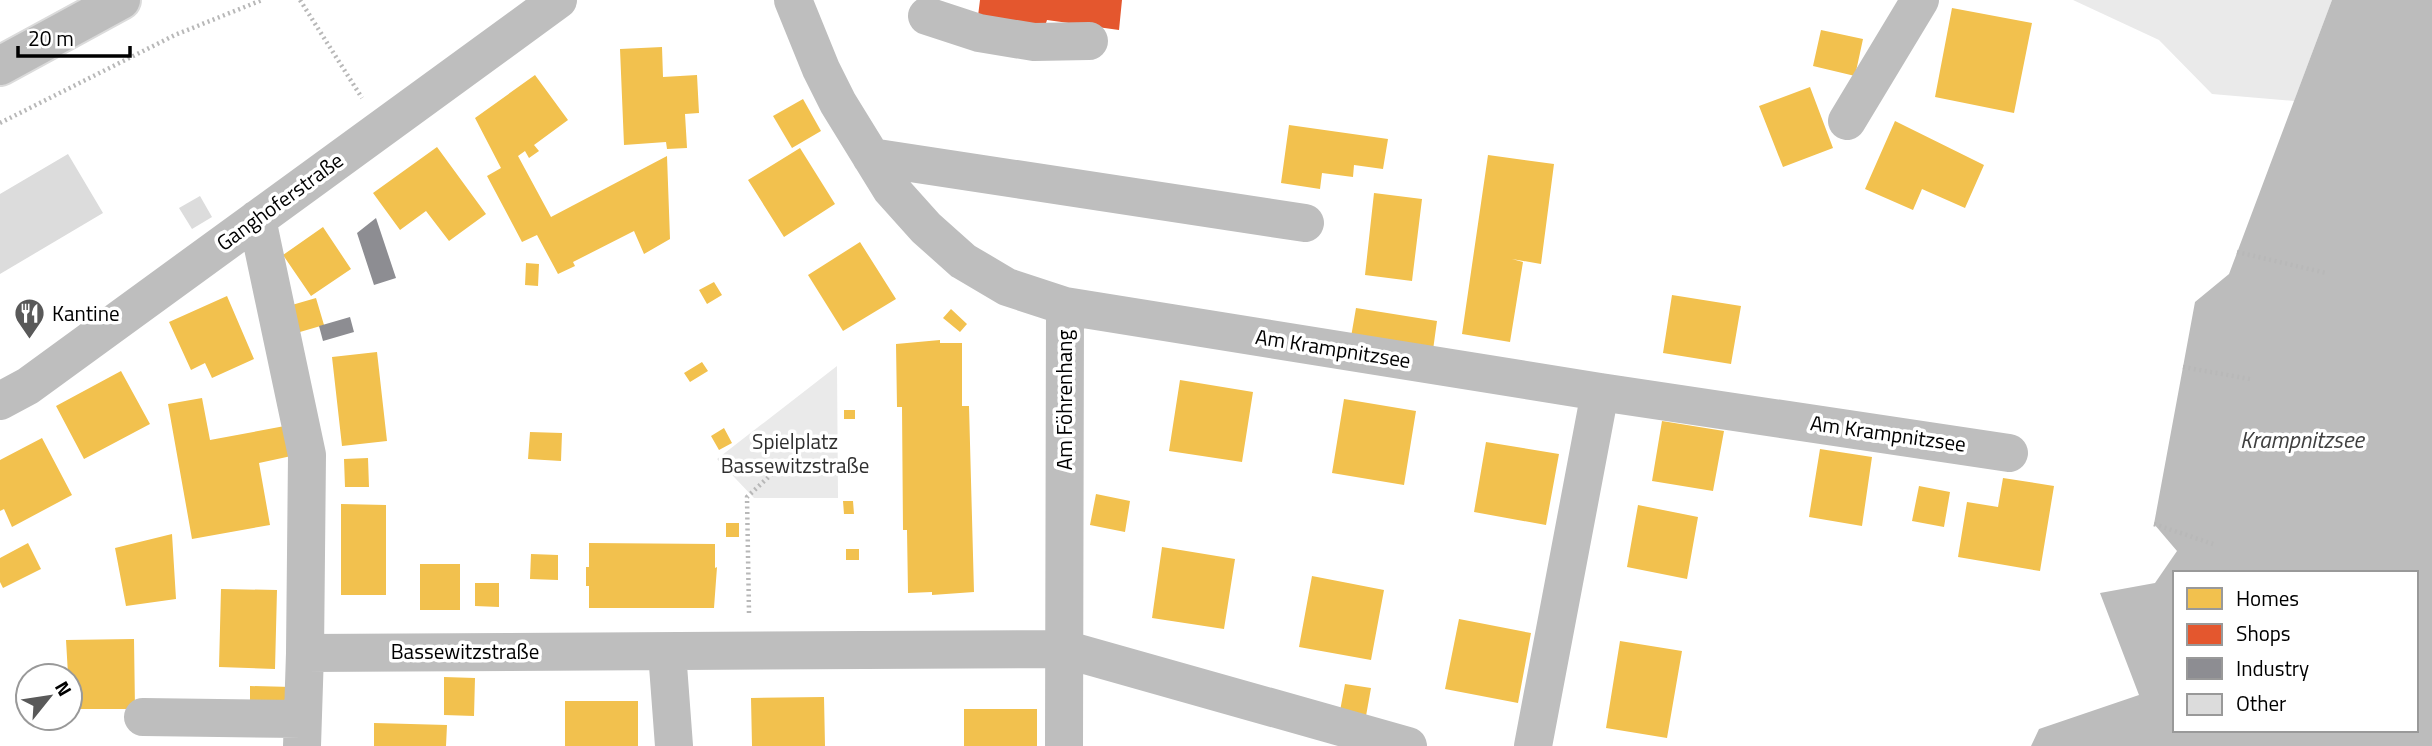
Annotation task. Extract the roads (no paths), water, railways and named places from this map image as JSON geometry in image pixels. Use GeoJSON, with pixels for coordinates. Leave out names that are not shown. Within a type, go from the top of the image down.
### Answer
{"type":"FeatureCollection","features":[{"type":"Feature","properties":{"kind":"main road"},"geometry":{"type":"LineString","coordinates":[[0,66],[121,0]]}},
{"type":"Feature","properties":{"kind":"street","name":"Ganghoferstraße"},"geometry":{"type":"LineString","coordinates":[[0,401],[28,386],[558,0]]}},
{"type":"Feature","properties":{"kind":"street","name":"Am Föhrenhang"},"geometry":{"type":"LineString","coordinates":[[793,0],[838,103],[891,188],[926,228],[963,261],[1007,287],[1065,306],[1064,746]]}},
{"type":"Feature","properties":{"kind":"street"},"geometry":{"type":"LineString","coordinates":[[1847,121],[1920,0]]}},
{"type":"Feature","properties":{"kind":"street"},"geometry":{"type":"LineString","coordinates":[[927,16],[979,33],[1034,42],[1089,41]]}},
{"type":"Feature","properties":{"kind":"street"},"geometry":{"type":"LineString","coordinates":[[871,157],[1305,223]]}},
{"type":"Feature","properties":{"kind":"street"},"geometry":{"type":"LineString","coordinates":[[143,717],[302,732],[307,455],[257,219]]}},
{"type":"Feature","properties":{"kind":"street","name":"Am Krampnitzsee"},"geometry":{"type":"LineString","coordinates":[[1065,306],[1601,392],[2010,453]]}},
{"type":"Feature","properties":{"kind":"street"},"geometry":{"type":"LineString","coordinates":[[1533,746],[1601,392]]}},
{"type":"Feature","properties":{"kind":"street"},"geometry":{"type":"LineString","coordinates":[[1063,649],[1408,746]]}},
{"type":"Feature","properties":{"kind":"street","name":"Bassewitzstraße"},"geometry":{"type":"LineString","coordinates":[[305,653],[1063,649]]}},
{"type":"Feature","properties":{"kind":"street"},"geometry":{"type":"LineString","coordinates":[[667,652],[674,746]]}},
{"type":"Feature","properties":{"kind":"water","name":"Krampnitzsee"},"geometry":{"type":"Polygon","coordinates":[[[2332,0],[2432,0],[2432,746],[2031,746],[2039,729],[2139,695],[2100,593],[2155,583],[2177,551],[2154,524],[2195,302],[2229,274],[2332,0]]]}},
{"type":"Feature","properties":{"kind":"place","name":"Kantine"},"geometry":{"type":"Point","coordinates":[29,341]}},
{"type":"Feature","properties":{"kind":"park label","name":"Spielplatz Bassewitzstraße"},"geometry":{"type":"Point","coordinates":[795,454]}}]}
